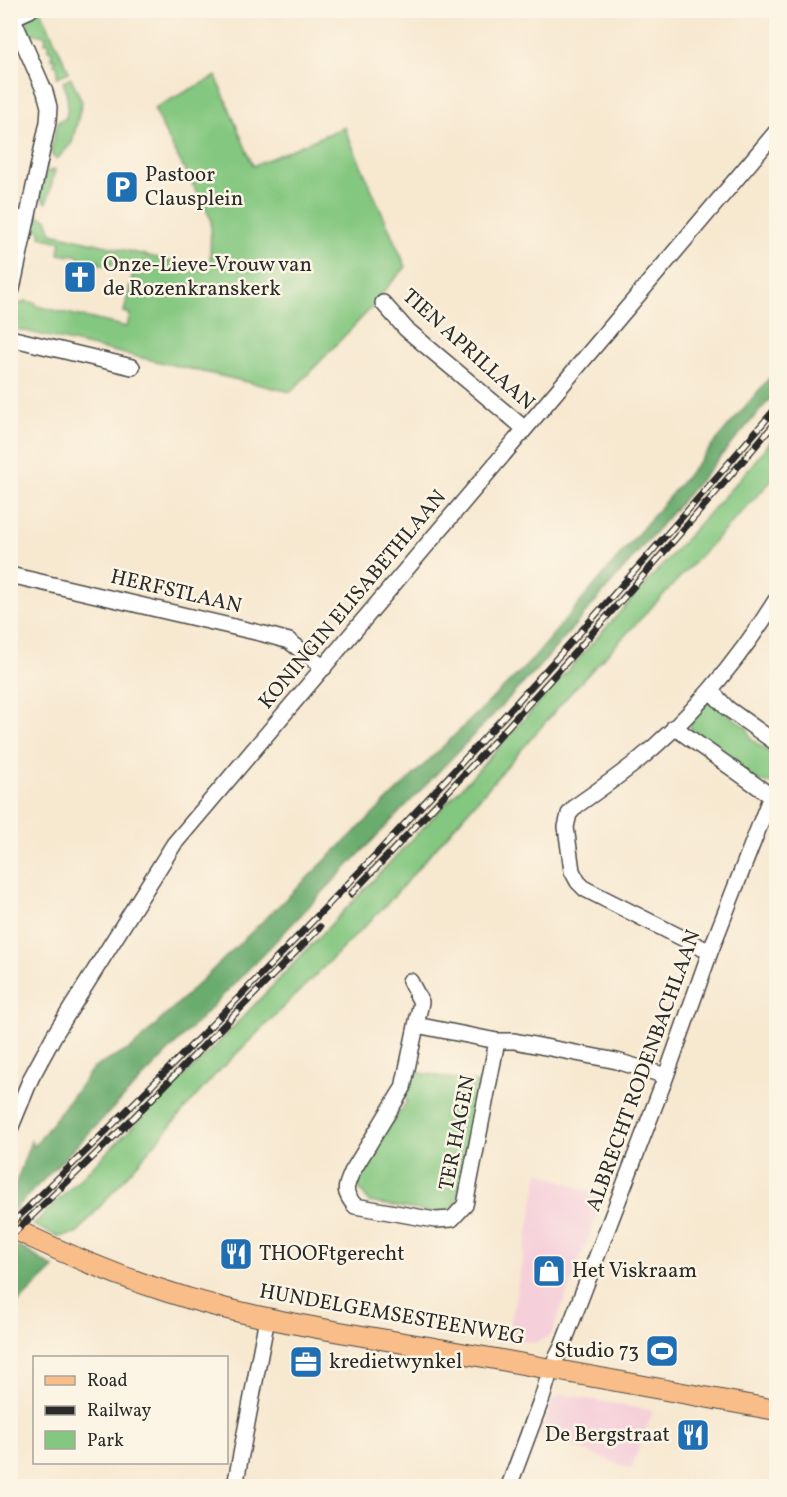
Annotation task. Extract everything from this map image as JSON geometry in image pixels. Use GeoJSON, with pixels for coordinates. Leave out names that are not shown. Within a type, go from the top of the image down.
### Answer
{"type":"FeatureCollection","features":[{"type":"Feature","properties":{"kind":"main road","name":"HUNDELGEMSESTEENWEG"},"geometry":{"type":"LineString","coordinates":[[10,1227],[126,1278],[186,1298],[267,1318],[776,1408]]}},
{"type":"Feature","properties":{"kind":"street"},"geometry":{"type":"LineString","coordinates":[[10,289],[12,289],[48,122],[49,107],[45,92],[11,16],[30,10]]}},
{"type":"Feature","properties":{"kind":"street","name":"KONINGIN ELISABETHLAAN"},"geometry":{"type":"LineString","coordinates":[[12,1125],[31,1078],[55,1034],[174,844],[777,132]]}},
{"type":"Feature","properties":{"kind":"street"},"geometry":{"type":"LineString","coordinates":[[10,217],[28,215]]}},
{"type":"Feature","properties":{"kind":"street","name":"TIEN APRILLAAN"},"geometry":{"type":"LineString","coordinates":[[383,303],[406,328],[525,429]]}},
{"type":"Feature","properties":{"kind":"street"},"geometry":{"type":"LineString","coordinates":[[10,338],[132,367]]}},
{"type":"Feature","properties":{"kind":"street","name":"HERFSTLAAN"},"geometry":{"type":"LineString","coordinates":[[10,575],[264,633],[289,641],[324,668]]}},
{"type":"Feature","properties":{"kind":"street"},"geometry":{"type":"LineString","coordinates":[[710,952],[585,889],[572,871],[566,827],[569,814],[576,806],[636,762],[710,690],[758,629],[777,600]]}},
{"type":"Feature","properties":{"kind":"street"},"geometry":{"type":"LineString","coordinates":[[710,690],[727,708],[777,743]]}},
{"type":"Feature","properties":{"kind":"street"},"geometry":{"type":"LineString","coordinates":[[674,727],[774,793]]}},
{"type":"Feature","properties":{"kind":"street","name":"ALBRECHT RODENBACHLAAN"},"geometry":{"type":"LineString","coordinates":[[509,1486],[551,1368],[562,1347],[666,1076],[710,952],[774,793]]}},
{"type":"Feature","properties":{"kind":"street","name":"TER HAGEN"},"geometry":{"type":"LineString","coordinates":[[410,981],[421,1002],[403,1088],[352,1172],[346,1187],[348,1197],[356,1206],[435,1220],[452,1219],[465,1205],[497,1041]]}},
{"type":"Feature","properties":{"kind":"street"},"geometry":{"type":"LineString","coordinates":[[416,1025],[617,1061],[666,1076]]}},
{"type":"Feature","properties":{"kind":"street"},"geometry":{"type":"LineString","coordinates":[[236,1486],[267,1318]]}},
{"type":"Feature","properties":{"kind":"shaded area"},"geometry":{"type":"Polygon","coordinates":[[[539,1172],[604,1197],[551,1335],[535,1343],[508,1338],[539,1172]]]}},
{"type":"Feature","properties":{"kind":"shaded area"},"geometry":{"type":"Polygon","coordinates":[[[562,1394],[653,1411],[631,1469],[541,1434],[552,1400],[562,1394]]]}},
{"type":"Feature","properties":{"kind":"green space"},"geometry":{"type":"Polygon","coordinates":[[[41,11],[69,72],[57,77],[58,66],[54,65],[55,59],[51,58],[52,51],[48,50],[49,43],[45,43],[46,36],[30,33],[26,22],[27,17],[41,11]]]}},
{"type":"Feature","properties":{"kind":"green space"},"geometry":{"type":"Polygon","coordinates":[[[216,76],[253,166],[344,127],[406,267],[373,306],[291,392],[11,328],[10,301],[23,304],[24,301],[36,303],[36,306],[127,327],[130,314],[124,312],[134,269],[98,264],[99,261],[79,259],[79,256],[70,254],[69,256],[59,254],[61,242],[40,237],[41,231],[34,229],[39,216],[47,219],[52,233],[208,270],[211,219],[154,108],[216,76]]]}},
{"type":"Feature","properties":{"kind":"green space"},"geometry":{"type":"Polygon","coordinates":[[[71,78],[82,102],[72,143],[57,159],[52,156],[51,148],[58,122],[66,118],[67,114],[67,96],[63,82],[71,78]]]}},
{"type":"Feature","properties":{"kind":"green space"},"geometry":{"type":"Polygon","coordinates":[[[55,170],[47,203],[41,198],[40,193],[46,173],[55,170]]]}},
{"type":"Feature","properties":{"kind":"green space"},"geometry":{"type":"Polygon","coordinates":[[[776,370],[776,392],[538,668],[11,1213],[11,1197],[31,1141],[34,1147],[93,1068],[132,1048],[529,663],[776,370]]]}},
{"type":"Feature","properties":{"kind":"green space"},"geometry":{"type":"Polygon","coordinates":[[[776,435],[776,476],[575,688],[387,904],[213,1077],[76,1234],[59,1237],[33,1225],[219,1042],[480,768],[745,473],[776,435]]]}},
{"type":"Feature","properties":{"kind":"green space"},"geometry":{"type":"Polygon","coordinates":[[[710,700],[747,728],[752,740],[776,756],[776,781],[769,783],[756,780],[692,734],[690,723],[692,719],[710,700]]]}},
{"type":"Feature","properties":{"kind":"green space"},"geometry":{"type":"Polygon","coordinates":[[[416,1072],[478,1083],[457,1203],[442,1214],[369,1202],[357,1185],[357,1174],[389,1121],[393,1123],[407,1101],[403,1098],[416,1072]]]}},
{"type":"Feature","properties":{"kind":"green space"},"geometry":{"type":"Polygon","coordinates":[[[19,1246],[54,1268],[11,1310],[11,1247],[19,1246]]]}},
{"type":"Feature","properties":{"kind":"railway"},"geometry":{"type":"LineString","coordinates":[[10,1225],[209,1028],[403,825],[592,619],[776,408]]}},
{"type":"Feature","properties":{"kind":"railway"},"geometry":{"type":"LineString","coordinates":[[351,894],[567,661],[776,422]]}},
{"type":"Feature","properties":{"kind":"railway"},"geometry":{"type":"LineString","coordinates":[[10,1237],[134,1117],[320,927]]}},
{"type":"Feature","properties":{"kind":"place","name":"Pastoor Clausplein"},"geometry":{"type":"Point","coordinates":[122,187]}},
{"type":"Feature","properties":{"kind":"place","name":"Onze-Lieve-Vrouw van de Rozenkranskerk"},"geometry":{"type":"Point","coordinates":[80,277]}},
{"type":"Feature","properties":{"kind":"place","name":"THOOFtgerecht"},"geometry":{"type":"Point","coordinates":[236,1254]}},
{"type":"Feature","properties":{"kind":"place","name":"Het Viskraam"},"geometry":{"type":"Point","coordinates":[549,1271]}},
{"type":"Feature","properties":{"kind":"place","name":"Studio 73"},"geometry":{"type":"Point","coordinates":[662,1351]}},
{"type":"Feature","properties":{"kind":"place","name":"kredietwynkel"},"geometry":{"type":"Point","coordinates":[306,1362]}},
{"type":"Feature","properties":{"kind":"place","name":"De Bergstraat"},"geometry":{"type":"Point","coordinates":[693,1435]}}]}
